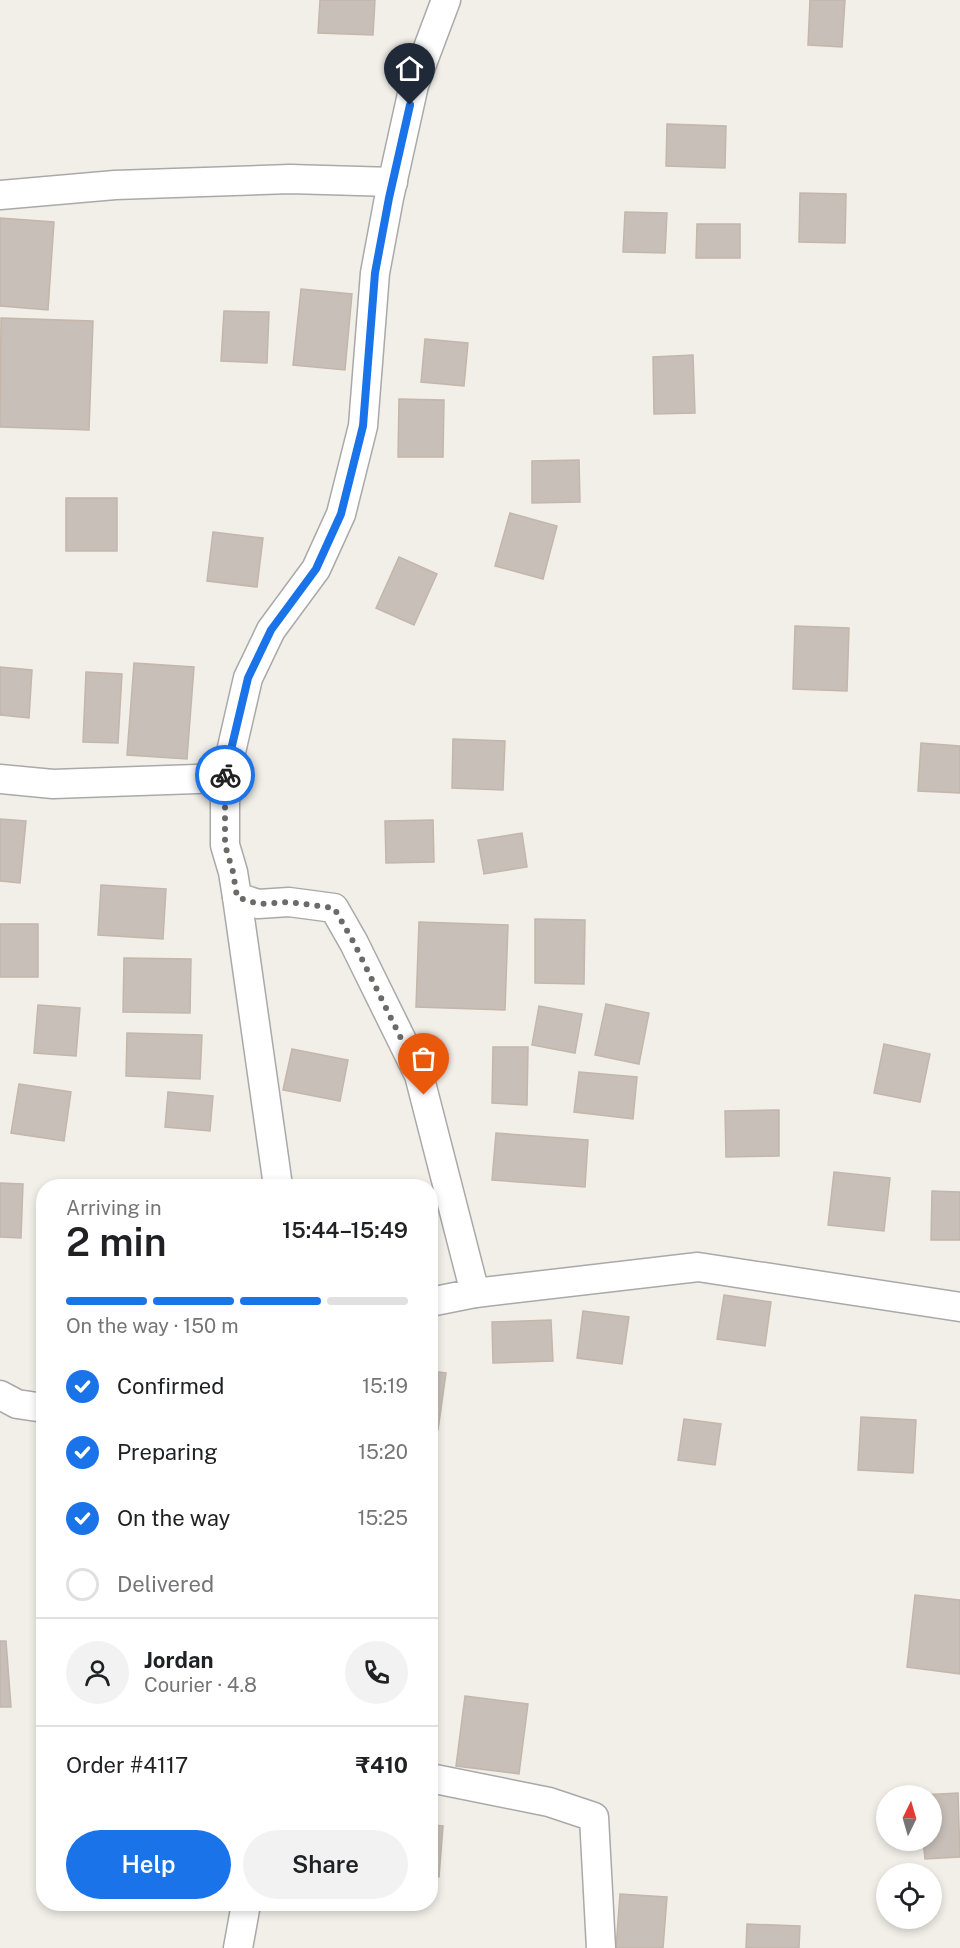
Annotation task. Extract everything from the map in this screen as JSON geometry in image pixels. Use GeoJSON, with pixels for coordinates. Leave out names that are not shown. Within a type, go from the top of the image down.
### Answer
{"type":"FeatureCollection","features":[{"type":"Feature","properties":{"kind":"street"},"geometry":{"type":"LineString","coordinates":[[277,1179],[237,897],[225,845],[225,778],[248,678],[271,630],[316,569],[341,514],[363,426],[375,273],[393,182],[414,85],[446,0]]}},
{"type":"Feature","properties":{"kind":"street"},"geometry":{"type":"LineString","coordinates":[[0,195],[115,185],[290,179],[393,182]]}},
{"type":"Feature","properties":{"kind":"street"},"geometry":{"type":"LineString","coordinates":[[0,779],[53,784],[225,778]]}},
{"type":"Feature","properties":{"kind":"street"},"geometry":{"type":"LineString","coordinates":[[237,897],[258,904],[289,902],[334,908],[354,943],[419,1075],[475,1293]]}},
{"type":"Feature","properties":{"kind":"street"},"geometry":{"type":"LineString","coordinates":[[438,1300],[475,1293],[698,1267],[960,1307]]}},
{"type":"Feature","properties":{"kind":"street"},"geometry":{"type":"LineString","coordinates":[[0,1395],[17,1404],[36,1407]]}},
{"type":"Feature","properties":{"kind":"street"},"geometry":{"type":"LineString","coordinates":[[438,1780],[549,1802],[594,1817],[601,1948]]}},
{"type":"Feature","properties":{"kind":"street"},"geometry":{"type":"LineString","coordinates":[[238,1948],[245,1911]]}},
{"type":"Feature","properties":{"kind":"building"},"geometry":{"type":"Polygon","coordinates":[[[320,0],[375,0],[373,35],[318,33],[320,0]]]}},
{"type":"Feature","properties":{"kind":"building"},"geometry":{"type":"Polygon","coordinates":[[[810,0],[845,0],[842,47],[808,45],[810,0]]]}},
{"type":"Feature","properties":{"kind":"building"},"geometry":{"type":"Polygon","coordinates":[[[667,124],[726,126],[725,168],[666,166],[667,124]]]}},
{"type":"Feature","properties":{"kind":"building"},"geometry":{"type":"Polygon","coordinates":[[[800,193],[846,194],[845,243],[799,242],[800,193]]]}},
{"type":"Feature","properties":{"kind":"building"},"geometry":{"type":"Polygon","coordinates":[[[625,212],[667,213],[665,253],[623,252],[625,212]]]}},
{"type":"Feature","properties":{"kind":"building"},"geometry":{"type":"Polygon","coordinates":[[[0,218],[54,222],[48,310],[0,306],[0,218]]]}},
{"type":"Feature","properties":{"kind":"building"},"geometry":{"type":"Polygon","coordinates":[[[697,224],[740,224],[740,258],[696,258],[697,224]]]}},
{"type":"Feature","properties":{"kind":"building"},"geometry":{"type":"Polygon","coordinates":[[[301,289],[352,294],[345,370],[293,365],[301,289]]]}},
{"type":"Feature","properties":{"kind":"building"},"geometry":{"type":"Polygon","coordinates":[[[224,311],[269,312],[267,363],[221,361],[224,311]]]}},
{"type":"Feature","properties":{"kind":"building"},"geometry":{"type":"Polygon","coordinates":[[[1,318],[93,321],[89,430],[0,427],[1,318]]]}},
{"type":"Feature","properties":{"kind":"building"},"geometry":{"type":"Polygon","coordinates":[[[425,339],[468,343],[464,386],[421,382],[425,339]]]}},
{"type":"Feature","properties":{"kind":"building"},"geometry":{"type":"Polygon","coordinates":[[[693,355],[695,413],[654,414],[653,357],[693,355]]]}},
{"type":"Feature","properties":{"kind":"building"},"geometry":{"type":"Polygon","coordinates":[[[399,399],[444,400],[443,457],[398,457],[399,399]]]}},
{"type":"Feature","properties":{"kind":"building"},"geometry":{"type":"Polygon","coordinates":[[[579,460],[580,502],[532,503],[532,461],[579,460]]]}},
{"type":"Feature","properties":{"kind":"building"},"geometry":{"type":"Polygon","coordinates":[[[66,498],[117,498],[117,551],[66,551],[66,498]]]}},
{"type":"Feature","properties":{"kind":"building"},"geometry":{"type":"Polygon","coordinates":[[[510,513],[557,526],[543,579],[495,566],[510,513]]]}},
{"type":"Feature","properties":{"kind":"building"},"geometry":{"type":"Polygon","coordinates":[[[213,532],[263,538],[257,587],[207,581],[213,532]]]}},
{"type":"Feature","properties":{"kind":"building"},"geometry":{"type":"Polygon","coordinates":[[[399,557],[437,574],[414,625],[376,608],[399,557]]]}},
{"type":"Feature","properties":{"kind":"building"},"geometry":{"type":"Polygon","coordinates":[[[795,626],[849,628],[847,691],[793,689],[795,626]]]}},
{"type":"Feature","properties":{"kind":"building"},"geometry":{"type":"Polygon","coordinates":[[[134,663],[194,667],[187,759],[127,755],[134,663]]]}},
{"type":"Feature","properties":{"kind":"building"},"geometry":{"type":"Polygon","coordinates":[[[0,667],[32,670],[29,718],[0,715],[0,667]]]}},
{"type":"Feature","properties":{"kind":"building"},"geometry":{"type":"Polygon","coordinates":[[[86,672],[122,674],[118,743],[83,742],[86,672]]]}},
{"type":"Feature","properties":{"kind":"building"},"geometry":{"type":"Polygon","coordinates":[[[453,739],[505,741],[503,790],[452,788],[453,739]]]}},
{"type":"Feature","properties":{"kind":"building"},"geometry":{"type":"Polygon","coordinates":[[[921,743],[960,746],[960,793],[918,791],[921,743]]]}},
{"type":"Feature","properties":{"kind":"building"},"geometry":{"type":"Polygon","coordinates":[[[0,819],[26,821],[20,883],[0,881],[0,819]]]}},
{"type":"Feature","properties":{"kind":"building"},"geometry":{"type":"Polygon","coordinates":[[[433,820],[434,862],[386,863],[385,821],[433,820]]]}},
{"type":"Feature","properties":{"kind":"building"},"geometry":{"type":"Polygon","coordinates":[[[522,833],[527,867],[484,874],[478,840],[522,833]]]}},
{"type":"Feature","properties":{"kind":"building"},"geometry":{"type":"Polygon","coordinates":[[[101,885],[166,889],[163,939],[98,935],[101,885]]]}},
{"type":"Feature","properties":{"kind":"building"},"geometry":{"type":"Polygon","coordinates":[[[535,919],[585,920],[584,984],[535,983],[535,919]]]}},
{"type":"Feature","properties":{"kind":"building"},"geometry":{"type":"Polygon","coordinates":[[[419,922],[508,925],[505,1010],[416,1007],[419,922]]]}},
{"type":"Feature","properties":{"kind":"building"},"geometry":{"type":"Polygon","coordinates":[[[0,924],[38,924],[38,977],[0,977],[0,924]]]}},
{"type":"Feature","properties":{"kind":"building"},"geometry":{"type":"Polygon","coordinates":[[[124,958],[191,959],[190,1013],[123,1012],[124,958]]]}},
{"type":"Feature","properties":{"kind":"building"},"geometry":{"type":"Polygon","coordinates":[[[606,1004],[649,1013],[639,1064],[595,1055],[606,1004]]]}},
{"type":"Feature","properties":{"kind":"building"},"geometry":{"type":"Polygon","coordinates":[[[38,1005],[80,1008],[76,1056],[34,1053],[38,1005]]]}},
{"type":"Feature","properties":{"kind":"building"},"geometry":{"type":"Polygon","coordinates":[[[539,1006],[582,1014],[575,1053],[532,1045],[539,1006]]]}},
{"type":"Feature","properties":{"kind":"building"},"geometry":{"type":"Polygon","coordinates":[[[127,1033],[202,1035],[200,1079],[126,1076],[127,1033]]]}},
{"type":"Feature","properties":{"kind":"building"},"geometry":{"type":"Polygon","coordinates":[[[884,1044],[930,1054],[920,1102],[874,1093],[884,1044]]]}},
{"type":"Feature","properties":{"kind":"building"},"geometry":{"type":"Polygon","coordinates":[[[493,1047],[528,1047],[527,1105],[492,1103],[493,1047]]]}},
{"type":"Feature","properties":{"kind":"building"},"geometry":{"type":"Polygon","coordinates":[[[292,1049],[348,1060],[340,1101],[283,1090],[292,1049]]]}},
{"type":"Feature","properties":{"kind":"building"},"geometry":{"type":"Polygon","coordinates":[[[579,1072],[637,1077],[633,1119],[574,1112],[579,1072]]]}},
{"type":"Feature","properties":{"kind":"building"},"geometry":{"type":"Polygon","coordinates":[[[19,1084],[71,1092],[64,1141],[11,1133],[19,1084]]]}},
{"type":"Feature","properties":{"kind":"building"},"geometry":{"type":"Polygon","coordinates":[[[168,1092],[213,1096],[210,1131],[165,1127],[168,1092]]]}},
{"type":"Feature","properties":{"kind":"building"},"geometry":{"type":"Polygon","coordinates":[[[779,1110],[779,1156],[726,1157],[725,1111],[779,1110]]]}},
{"type":"Feature","properties":{"kind":"building"},"geometry":{"type":"Polygon","coordinates":[[[496,1133],[588,1140],[585,1187],[492,1180],[496,1133]]]}},
{"type":"Feature","properties":{"kind":"building"},"geometry":{"type":"Polygon","coordinates":[[[834,1172],[890,1178],[884,1231],[828,1225],[834,1172]]]}},
{"type":"Feature","properties":{"kind":"building"},"geometry":{"type":"Polygon","coordinates":[[[0,1183],[23,1184],[21,1238],[0,1237],[0,1183]]]}},
{"type":"Feature","properties":{"kind":"building"},"geometry":{"type":"Polygon","coordinates":[[[932,1191],[960,1192],[960,1240],[931,1240],[932,1191]]]}},
{"type":"Feature","properties":{"kind":"building"},"geometry":{"type":"Polygon","coordinates":[[[724,1295],[771,1302],[765,1346],[717,1339],[724,1295]]]}},
{"type":"Feature","properties":{"kind":"building"},"geometry":{"type":"Polygon","coordinates":[[[583,1311],[629,1317],[622,1364],[577,1358],[583,1311]]]}},
{"type":"Feature","properties":{"kind":"building"},"geometry":{"type":"Polygon","coordinates":[[[551,1320],[553,1361],[493,1363],[492,1322],[551,1320]]]}},
{"type":"Feature","properties":{"kind":"building"},"geometry":{"type":"Polygon","coordinates":[[[438,1372],[446,1373],[438,1430],[438,1372]]]}},
{"type":"Feature","properties":{"kind":"building"},"geometry":{"type":"Polygon","coordinates":[[[861,1417],[916,1420],[913,1473],[858,1470],[861,1417]]]}},
{"type":"Feature","properties":{"kind":"building"},"geometry":{"type":"Polygon","coordinates":[[[684,1419],[721,1424],[715,1465],[678,1460],[684,1419]]]}},
{"type":"Feature","properties":{"kind":"building"},"geometry":{"type":"Polygon","coordinates":[[[915,1595],[960,1600],[960,1674],[907,1667],[915,1595]]]}},
{"type":"Feature","properties":{"kind":"building"},"geometry":{"type":"Polygon","coordinates":[[[0,1641],[6,1641],[11,1707],[0,1707],[0,1641]]]}},
{"type":"Feature","properties":{"kind":"building"},"geometry":{"type":"Polygon","coordinates":[[[465,1696],[528,1704],[519,1774],[456,1766],[465,1696]]]}},
{"type":"Feature","properties":{"kind":"building"},"geometry":{"type":"Polygon","coordinates":[[[958,1793],[960,1857],[925,1859],[924,1851],[942,1851],[942,1794],[958,1793]]]}},
{"type":"Feature","properties":{"kind":"building"},"geometry":{"type":"Polygon","coordinates":[[[438,1826],[443,1826],[438,1877],[438,1826]]]}},
{"type":"Feature","properties":{"kind":"building"},"geometry":{"type":"Polygon","coordinates":[[[620,1894],[667,1897],[663,1948],[616,1948],[620,1894]]]}},
{"type":"Feature","properties":{"kind":"building"},"geometry":{"type":"Polygon","coordinates":[[[747,1924],[800,1926],[799,1948],[746,1948],[747,1924]]]}},
{"type":"Feature","properties":{"kind":"way so far"},"geometry":{"type":"LineString","coordinates":[[225,775],[225,845],[237,897],[258,904],[289,902],[334,908],[354,943],[419,1075],[424,1095]]}},
{"type":"Feature","properties":{"kind":"route"},"geometry":{"type":"LineString","coordinates":[[225,775],[248,678],[271,630],[316,569],[341,514],[363,426],[375,273],[410,105]]}}]}
